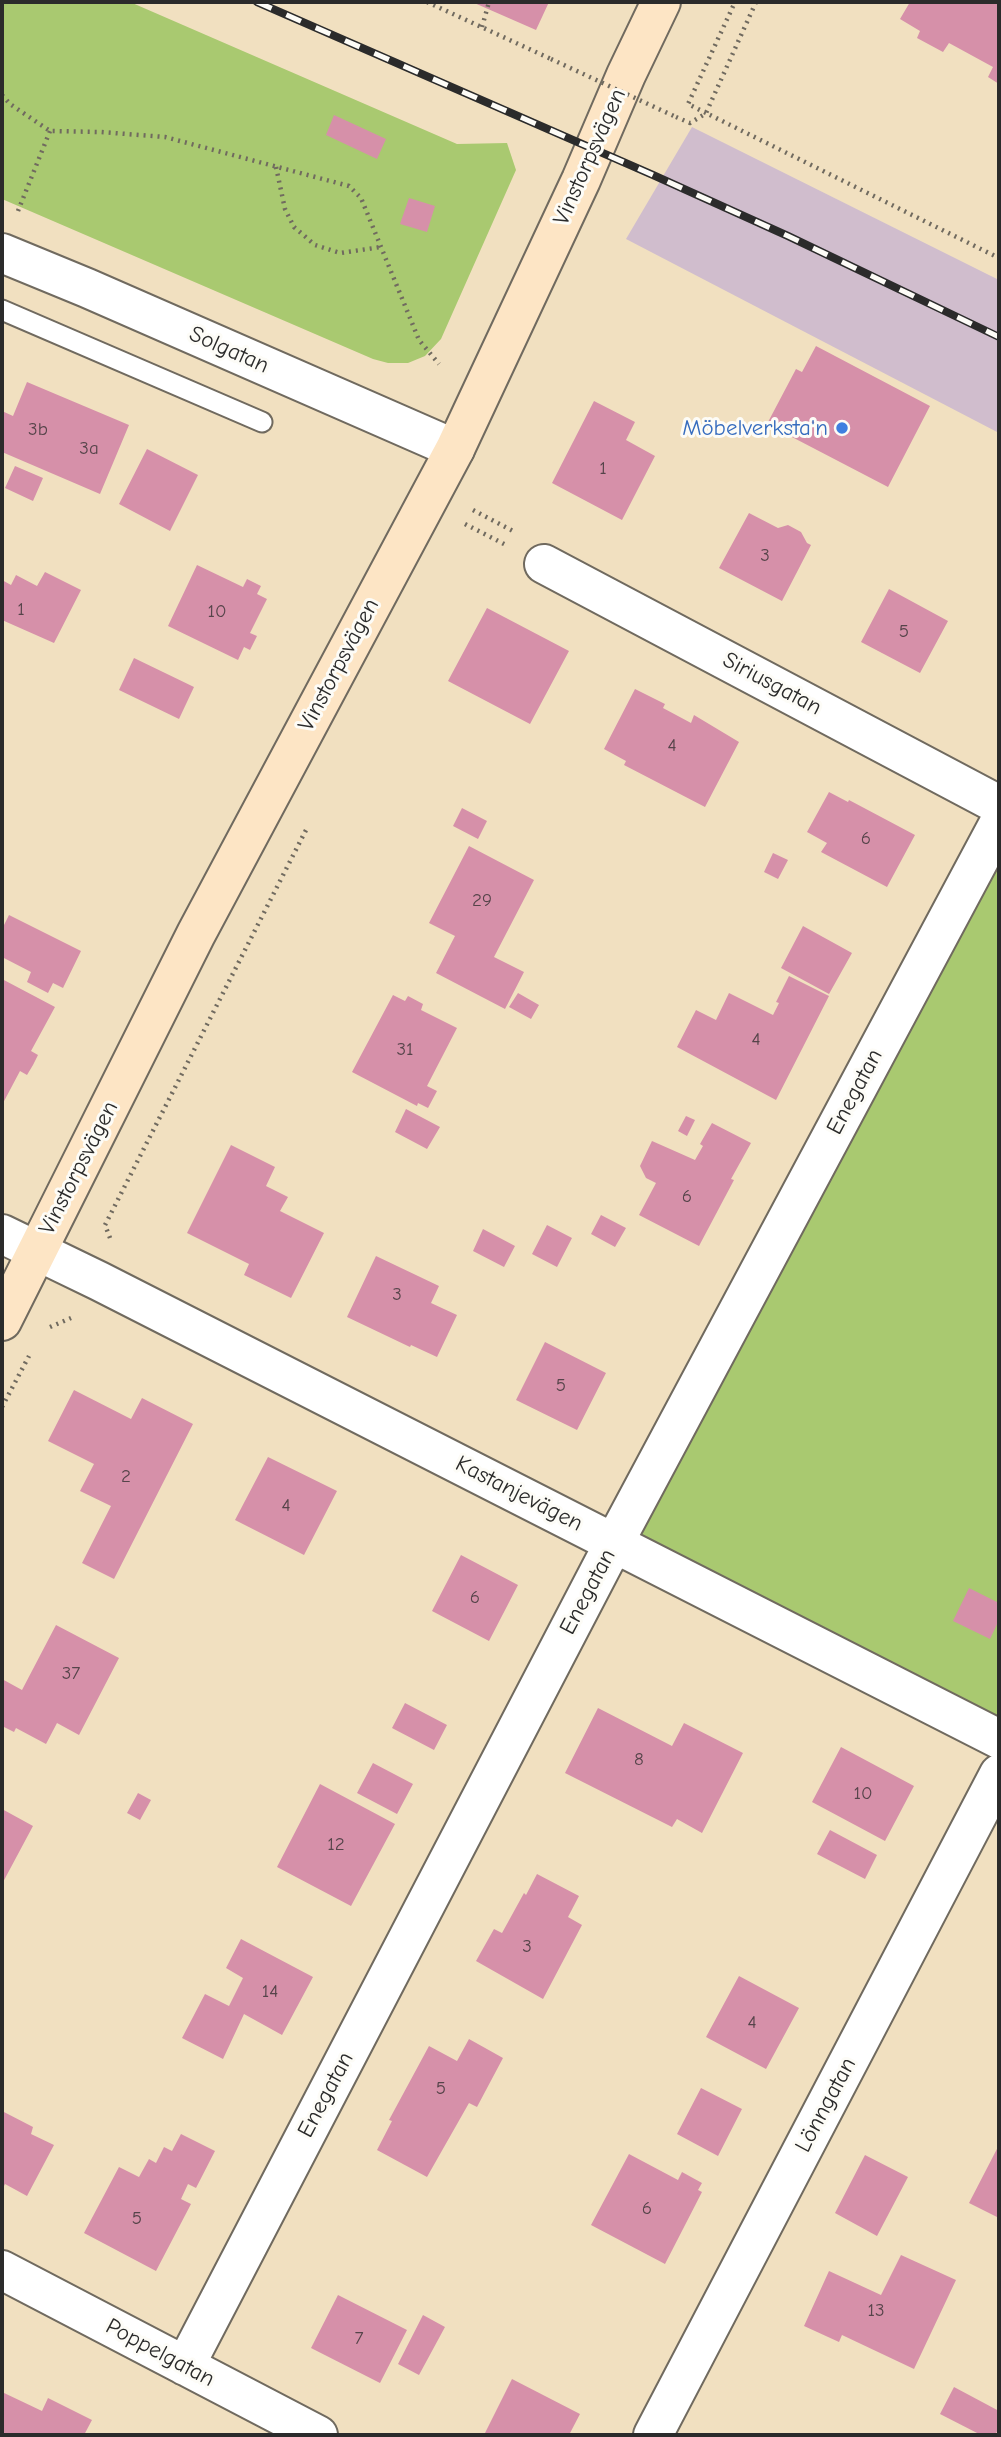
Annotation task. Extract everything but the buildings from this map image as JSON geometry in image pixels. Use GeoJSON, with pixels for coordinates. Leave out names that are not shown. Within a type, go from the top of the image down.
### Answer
{"type":"FeatureCollection","features":[{"type":"Feature","properties":{"kind":"street","name":"Vinstorpsvägen"},"geometry":{"type":"LineString","coordinates":[[2,1321],[196,933],[454,449],[662,2]]}},
{"type":"Feature","properties":{"kind":"street","name":"Solgatan"},"geometry":{"type":"LineString","coordinates":[[2,253],[454,449]]}},
{"type":"Feature","properties":{"kind":"street","name":"Siriusgatan"},"geometry":{"type":"LineString","coordinates":[[544,564],[999,805]]}},
{"type":"Feature","properties":{"kind":"street","name":"Enegatan"},"geometry":{"type":"LineString","coordinates":[[185,2366],[614,1543],[999,823]]}},
{"type":"Feature","properties":{"kind":"street","name":"Kastanjevägen"},"geometry":{"type":"LineString","coordinates":[[2,1234],[999,1739]]}},
{"type":"Feature","properties":{"kind":"street","name":"Lönngatan"},"geometry":{"type":"LineString","coordinates":[[653,2435],[999,1774]]}},
{"type":"Feature","properties":{"kind":"street","name":"Poppelgatan"},"geometry":{"type":"LineString","coordinates":[[2,2270],[318,2435]]}},
{"type":"Feature","properties":{"kind":"lane"},"geometry":{"type":"LineString","coordinates":[[2,310],[262,422]]}},
{"type":"Feature","properties":{"kind":"path"},"geometry":{"type":"LineString","coordinates":[[427,2],[690,123],[706,113],[756,2]]}},
{"type":"Feature","properties":{"kind":"path"},"geometry":{"type":"LineString","coordinates":[[482,27],[489,2]]}},
{"type":"Feature","properties":{"kind":"path"},"geometry":{"type":"LineString","coordinates":[[734,2],[688,104],[999,258]]}},
{"type":"Feature","properties":{"kind":"path"},"geometry":{"type":"LineString","coordinates":[[2,95],[10,104],[50,131],[165,137],[349,187],[361,198],[419,340],[439,364]]}},
{"type":"Feature","properties":{"kind":"path"},"geometry":{"type":"LineString","coordinates":[[16,216],[50,131]]}},
{"type":"Feature","properties":{"kind":"path"},"geometry":{"type":"LineString","coordinates":[[276,167],[285,209],[294,226],[315,245],[340,253],[382,247]]}},
{"type":"Feature","properties":{"kind":"path"},"geometry":{"type":"LineString","coordinates":[[470,508],[513,531]]}},
{"type":"Feature","properties":{"kind":"shaded area"},"geometry":{"type":"Polygon","coordinates":[[[692,127],[999,280],[999,433],[626,239],[692,127]]]}},
{"type":"Feature","properties":{"kind":"green space"},"geometry":{"type":"Polygon","coordinates":[[[2,2],[130,2],[457,144],[507,143],[516,170],[441,339],[425,356],[408,363],[388,363],[373,359],[2,199],[2,2]]]}},
{"type":"Feature","properties":{"kind":"green space"},"geometry":{"type":"Polygon","coordinates":[[[999,864],[999,1720],[636,1540],[999,864]]]}},
{"type":"Feature","properties":{"kind":"railway"},"geometry":{"type":"LineString","coordinates":[[257,2],[653,175],[999,337]]}},
{"type":"Feature","properties":{"kind":"place","name":"Möbelverksta'n"},"geometry":{"type":"Point","coordinates":[842,428]}}]}
